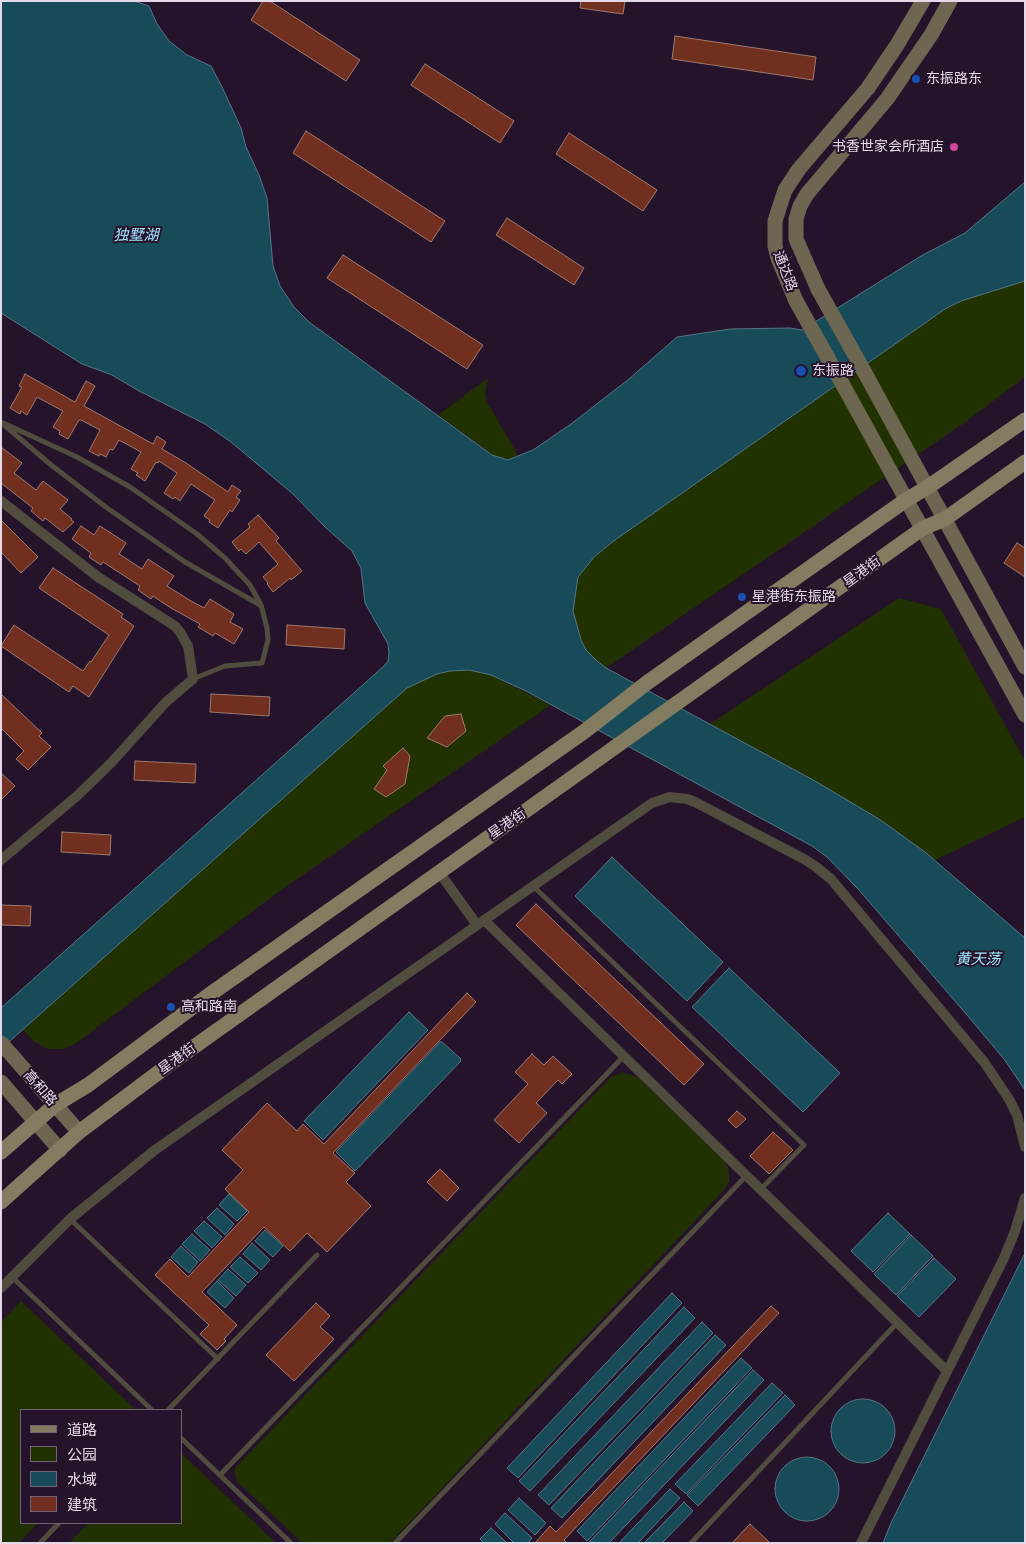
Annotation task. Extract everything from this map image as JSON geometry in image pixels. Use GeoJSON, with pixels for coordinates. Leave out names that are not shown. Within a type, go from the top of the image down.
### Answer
{"type":"FeatureCollection","features":[{"type":"Feature","properties":{"kind":"main road","name":"通达路"},"geometry":{"type":"LineString","coordinates":[[906,500],[844,384],[796,301],[778,258],[775,246],[775,221],[785,190],[799,169],[868,88],[897,45],[923,1]]}},
{"type":"Feature","properties":{"kind":"main road","name":"通达路"},"geometry":{"type":"LineString","coordinates":[[928,487],[818,289],[796,240],[796,219],[800,206],[807,194],[887,99],[930,36],[950,1]]}},
{"type":"Feature","properties":{"kind":"main road"},"geometry":{"type":"LineString","coordinates":[[1,1152],[55,1105],[88,1085],[209,995],[585,731],[648,682],[906,500],[1025,420]]}},
{"type":"Feature","properties":{"kind":"main road","name":"星港街"},"geometry":{"type":"LineString","coordinates":[[1,1202],[79,1132],[167,1066],[923,528],[945,519],[1025,462]]}},
{"type":"Feature","properties":{"kind":"main road"},"geometry":{"type":"LineString","coordinates":[[928,487],[1025,667]]}},
{"type":"Feature","properties":{"kind":"main road"},"geometry":{"type":"LineString","coordinates":[[906,500],[1025,715]]}},
{"type":"Feature","properties":{"kind":"main road","name":"高和路"},"geometry":{"type":"LineString","coordinates":[[4,1046],[79,1132]]}},
{"type":"Feature","properties":{"kind":"main road","name":"高和路"},"geometry":{"type":"LineString","coordinates":[[1,1082],[60,1150]]}},
{"type":"Feature","properties":{"kind":"street"},"geometry":{"type":"LineString","coordinates":[[1,501],[98,577],[174,626],[188,646],[193,679],[166,702],[111,763],[77,796],[3,854]]}},
{"type":"Feature","properties":{"kind":"street"},"geometry":{"type":"LineString","coordinates":[[1,1288],[70,1219],[125,1173],[195,1122],[652,803],[670,797],[687,799],[694,802],[804,859],[822,871],[984,1062],[1009,1099],[1017,1115],[1025,1147]]}},
{"type":"Feature","properties":{"kind":"street"},"geometry":{"type":"LineString","coordinates":[[439,872],[481,922],[624,1056],[947,1371]]}},
{"type":"Feature","properties":{"kind":"street"},"geometry":{"type":"LineString","coordinates":[[861,1543],[1004,1258],[1016,1231],[1025,1198]]}},
{"type":"Feature","properties":{"kind":"lane"},"geometry":{"type":"LineString","coordinates":[[1,423],[84,491],[122,519],[186,562],[261,605]]}},
{"type":"Feature","properties":{"kind":"lane"},"geometry":{"type":"LineString","coordinates":[[1,423],[77,457],[117,479],[197,534],[225,558],[250,586],[261,605],[267,628],[268,640],[262,663],[225,666],[193,679]]}},
{"type":"Feature","properties":{"kind":"lane"},"geometry":{"type":"LineString","coordinates":[[533,886],[804,1145],[761,1190]]}},
{"type":"Feature","properties":{"kind":"lane"},"geometry":{"type":"LineString","coordinates":[[220,1475],[624,1056]]}},
{"type":"Feature","properties":{"kind":"lane"},"geometry":{"type":"LineString","coordinates":[[395,1543],[746,1176]]}},
{"type":"Feature","properties":{"kind":"lane"},"geometry":{"type":"LineString","coordinates":[[70,1219],[218,1359]]}},
{"type":"Feature","properties":{"kind":"lane"},"geometry":{"type":"LineString","coordinates":[[169,1409],[318,1255]]}},
{"type":"Feature","properties":{"kind":"lane"},"geometry":{"type":"LineString","coordinates":[[12,1277],[151,1409]]}},
{"type":"Feature","properties":{"kind":"lane"},"geometry":{"type":"LineString","coordinates":[[691,1543],[897,1323]]}},
{"type":"Feature","properties":{"kind":"lane"},"geometry":{"type":"LineString","coordinates":[[182,1439],[291,1543]]}},
{"type":"Feature","properties":{"kind":"lane"},"geometry":{"type":"LineString","coordinates":[[40,1543],[58,1524]]}},
{"type":"Feature","properties":{"kind":"green space"},"geometry":{"type":"Polygon","coordinates":[[[1025,281],[1025,377],[964,423],[606,668],[586,650],[581,640],[573,611],[578,577],[594,557],[615,540],[945,309],[961,301],[1025,281]]]}},
{"type":"Feature","properties":{"kind":"green space"},"geometry":{"type":"Polygon","coordinates":[[[488,378],[485,392],[487,402],[519,457],[514,459],[501,459],[493,455],[438,415],[488,378]]]}},
{"type":"Feature","properties":{"kind":"green space"},"geometry":{"type":"Polygon","coordinates":[[[899,598],[941,609],[1025,761],[1025,817],[935,860],[879,819],[815,781],[710,724],[899,598]]]}},
{"type":"Feature","properties":{"kind":"green space"},"geometry":{"type":"Polygon","coordinates":[[[469,670],[491,675],[551,705],[281,890],[75,1044],[63,1049],[48,1049],[35,1042],[23,1030],[407,688],[437,674],[469,670]]]}},
{"type":"Feature","properties":{"kind":"green space"},"geometry":{"type":"Polygon","coordinates":[[[621,1073],[638,1078],[723,1160],[728,1167],[729,1174],[729,1182],[724,1190],[390,1543],[302,1543],[237,1481],[234,1470],[612,1076],[621,1073]]]}},
{"type":"Feature","properties":{"kind":"green space"},"geometry":{"type":"Polygon","coordinates":[[[21,1301],[135,1409],[20,1409],[20,1524],[37,1524],[19,1543],[1,1543],[1,1322],[21,1301]]]}},
{"type":"Feature","properties":{"kind":"green space"},"geometry":{"type":"Polygon","coordinates":[[[182,1454],[276,1543],[69,1543],[87,1524],[182,1524],[182,1454]]]}},
{"type":"Feature","properties":{"kind":"water"},"geometry":{"type":"Polygon","coordinates":[[[1,1],[134,1],[149,6],[157,24],[169,41],[187,55],[211,66],[223,89],[241,128],[246,147],[267,198],[273,266],[280,286],[294,307],[309,322],[492,455],[508,460],[533,450],[571,424],[629,379],[677,337],[730,329],[790,328],[802,330],[921,256],[965,233],[1025,182],[1025,281],[961,301],[945,309],[615,540],[594,557],[578,577],[573,611],[581,640],[586,650],[606,668],[815,781],[879,819],[925,852],[1025,938],[1025,1090],[1004,1059],[967,1015],[859,890],[827,857],[812,846],[526,691],[491,675],[469,670],[437,674],[407,688],[1,1049],[1,1008],[384,666],[388,661],[389,653],[388,644],[365,603],[361,568],[352,551],[293,494],[231,442],[205,424],[139,391],[112,375],[82,364],[1,313],[1,1]]]}},
{"type":"Feature","properties":{"kind":"water"},"geometry":{"type":"Polygon","coordinates":[[[612,857],[723,962],[687,1001],[575,896],[612,857]]]}},
{"type":"Feature","properties":{"kind":"water"},"geometry":{"type":"Polygon","coordinates":[[[729,968],[840,1073],[803,1112],[692,1007],[729,968]]]}},
{"type":"Feature","properties":{"kind":"water"},"geometry":{"type":"Polygon","coordinates":[[[409,1012],[428,1030],[323,1140],[304,1121],[409,1012]]]}},
{"type":"Feature","properties":{"kind":"water"},"geometry":{"type":"Polygon","coordinates":[[[440,1042],[461,1059],[460,1062],[355,1171],[336,1152],[440,1042]]]}},
{"type":"Feature","properties":{"kind":"water"},"geometry":{"type":"Polygon","coordinates":[[[229,1194],[247,1211],[237,1221],[219,1205],[229,1194]]]}},
{"type":"Feature","properties":{"kind":"water"},"geometry":{"type":"Polygon","coordinates":[[[217,1208],[234,1224],[225,1235],[207,1218],[217,1208]]]}},
{"type":"Feature","properties":{"kind":"water"},"geometry":{"type":"Polygon","coordinates":[[[888,1213],[910,1234],[873,1272],[851,1251],[888,1213]]]}},
{"type":"Feature","properties":{"kind":"water"},"geometry":{"type":"Polygon","coordinates":[[[204,1221],[222,1237],[212,1248],[194,1231],[204,1221]]]}},
{"type":"Feature","properties":{"kind":"water"},"geometry":{"type":"Polygon","coordinates":[[[265,1230],[283,1246],[273,1257],[255,1241],[265,1230]]]}},
{"type":"Feature","properties":{"kind":"water"},"geometry":{"type":"Polygon","coordinates":[[[192,1234],[210,1250],[200,1261],[182,1244],[192,1234]]]}},
{"type":"Feature","properties":{"kind":"water"},"geometry":{"type":"Polygon","coordinates":[[[911,1235],[933,1256],[896,1295],[874,1274],[911,1235]]]}},
{"type":"Feature","properties":{"kind":"water"},"geometry":{"type":"Polygon","coordinates":[[[252,1243],[270,1260],[261,1270],[243,1254],[252,1243]]]}},
{"type":"Feature","properties":{"kind":"water"},"geometry":{"type":"Polygon","coordinates":[[[181,1246],[198,1262],[189,1273],[171,1257],[181,1246]]]}},
{"type":"Feature","properties":{"kind":"water"},"geometry":{"type":"Polygon","coordinates":[[[1025,1253],[1025,1543],[883,1543],[891,1523],[1025,1253]]]}},
{"type":"Feature","properties":{"kind":"water"},"geometry":{"type":"Polygon","coordinates":[[[240,1257],[258,1273],[248,1283],[230,1267],[240,1257]]]}},
{"type":"Feature","properties":{"kind":"water"},"geometry":{"type":"Polygon","coordinates":[[[934,1258],[956,1279],[919,1317],[897,1296],[934,1258]]]}},
{"type":"Feature","properties":{"kind":"water"},"geometry":{"type":"Polygon","coordinates":[[[228,1269],[246,1285],[236,1296],[218,1280],[228,1269]]]}},
{"type":"Feature","properties":{"kind":"water"},"geometry":{"type":"Polygon","coordinates":[[[217,1281],[234,1298],[225,1308],[207,1292],[217,1281]]]}},
{"type":"Feature","properties":{"kind":"water"},"geometry":{"type":"Polygon","coordinates":[[[672,1293],[682,1303],[518,1478],[507,1468],[672,1293]]]}},
{"type":"Feature","properties":{"kind":"water"},"geometry":{"type":"Polygon","coordinates":[[[684,1307],[695,1318],[530,1491],[519,1481],[684,1307]]]}},
{"type":"Feature","properties":{"kind":"water"},"geometry":{"type":"Polygon","coordinates":[[[702,1322],[713,1333],[549,1505],[538,1495],[702,1322]]]}},
{"type":"Feature","properties":{"kind":"water"},"geometry":{"type":"Polygon","coordinates":[[[715,1335],[726,1345],[562,1518],[551,1508],[715,1335]]]}},
{"type":"Feature","properties":{"kind":"water"},"geometry":{"type":"Polygon","coordinates":[[[741,1358],[752,1368],[587,1541],[577,1531],[741,1358]]]}},
{"type":"Feature","properties":{"kind":"water"},"geometry":{"type":"Polygon","coordinates":[[[753,1370],[764,1380],[609,1543],[589,1542],[753,1370]]]}},
{"type":"Feature","properties":{"kind":"water"},"geometry":{"type":"Polygon","coordinates":[[[772,1383],[783,1393],[686,1494],[675,1484],[772,1383]]]}},
{"type":"Feature","properties":{"kind":"water"},"geometry":{"type":"Polygon","coordinates":[[[785,1395],[795,1405],[698,1506],[687,1495],[785,1395]]]}},
{"type":"Feature","properties":{"kind":"water"},"geometry":{"type":"Polygon","coordinates":[[[857,1399],[869,1399],[886,1408],[893,1419],[895,1431],[893,1443],[886,1454],[869,1463],[857,1463],[845,1458],[836,1449],[831,1437],[831,1425],[836,1413],[845,1404],[857,1399]]]}},
{"type":"Feature","properties":{"kind":"water"},"geometry":{"type":"Polygon","coordinates":[[[801,1457],[813,1457],[830,1466],[837,1477],[839,1489],[837,1501],[830,1512],[813,1521],[801,1521],[789,1516],[780,1507],[775,1495],[775,1483],[780,1471],[789,1462],[801,1457]]]}},
{"type":"Feature","properties":{"kind":"water"},"geometry":{"type":"Polygon","coordinates":[[[670,1489],[680,1498],[638,1543],[619,1543],[670,1489]]]}},
{"type":"Feature","properties":{"kind":"water"},"geometry":{"type":"Polygon","coordinates":[[[519,1498],[546,1523],[535,1535],[508,1510],[519,1498]]]}},
{"type":"Feature","properties":{"kind":"water"},"geometry":{"type":"Polygon","coordinates":[[[684,1502],[693,1511],[662,1543],[644,1543],[684,1502]]]}},
{"type":"Feature","properties":{"kind":"water"},"geometry":{"type":"Polygon","coordinates":[[[505,1513],[532,1538],[528,1543],[514,1543],[495,1524],[505,1513]]]}},
{"type":"Feature","properties":{"kind":"water"},"geometry":{"type":"Polygon","coordinates":[[[491,1528],[507,1543],[484,1543],[480,1539],[491,1528]]]}},
{"type":"Feature","properties":{"kind":"building"},"geometry":{"type":"Polygon","coordinates":[[[263,1],[270,1],[360,60],[346,81],[251,20],[263,1]]]}},
{"type":"Feature","properties":{"kind":"building"},"geometry":{"type":"Polygon","coordinates":[[[581,1],[625,1],[623,14],[580,8],[581,1]]]}},
{"type":"Feature","properties":{"kind":"building"},"geometry":{"type":"Polygon","coordinates":[[[675,36],[816,57],[813,80],[672,59],[675,36]]]}},
{"type":"Feature","properties":{"kind":"building"},"geometry":{"type":"Polygon","coordinates":[[[425,64],[514,121],[500,143],[411,85],[425,64]]]}},
{"type":"Feature","properties":{"kind":"building"},"geometry":{"type":"Polygon","coordinates":[[[306,131],[445,221],[431,242],[293,153],[306,131]]]}},
{"type":"Feature","properties":{"kind":"building"},"geometry":{"type":"Polygon","coordinates":[[[569,133],[657,190],[643,211],[556,154],[569,133]]]}},
{"type":"Feature","properties":{"kind":"building"},"geometry":{"type":"Polygon","coordinates":[[[507,218],[584,268],[574,285],[496,235],[507,218]]]}},
{"type":"Feature","properties":{"kind":"building"},"geometry":{"type":"Polygon","coordinates":[[[343,255],[483,345],[467,369],[327,278],[343,255]]]}},
{"type":"Feature","properties":{"kind":"building"},"geometry":{"type":"Polygon","coordinates":[[[25,374],[75,402],[86,381],[95,386],[84,406],[153,444],[157,436],[166,442],[162,449],[228,492],[232,485],[241,491],[236,497],[240,500],[232,512],[230,510],[218,528],[204,516],[215,500],[191,484],[180,501],[164,493],[177,473],[159,461],[158,463],[156,462],[145,481],[136,475],[138,473],[131,469],[141,452],[119,440],[113,450],[110,449],[106,457],[89,451],[100,430],[79,420],[68,439],[59,434],[60,431],[53,427],[63,411],[37,397],[27,415],[21,411],[20,414],[10,408],[22,387],[19,386],[25,374]]]}},
{"type":"Feature","properties":{"kind":"building"},"geometry":{"type":"Polygon","coordinates":[[[1,447],[22,463],[14,473],[36,490],[43,481],[68,500],[60,509],[74,522],[63,532],[45,518],[43,521],[31,511],[33,508],[1,483],[1,447]]]}},
{"type":"Feature","properties":{"kind":"building"},"geometry":{"type":"Polygon","coordinates":[[[258,515],[279,538],[276,541],[302,571],[273,592],[263,577],[278,564],[259,542],[246,554],[241,549],[239,551],[232,542],[250,527],[248,524],[258,515]]]}},
{"type":"Feature","properties":{"kind":"building"},"geometry":{"type":"Polygon","coordinates":[[[1,520],[38,557],[21,573],[1,552],[1,520]]]}},
{"type":"Feature","properties":{"kind":"building"},"geometry":{"type":"Polygon","coordinates":[[[81,526],[94,535],[100,526],[126,543],[119,554],[142,569],[148,559],[174,576],[167,586],[191,601],[204,608],[210,599],[234,614],[230,622],[243,629],[234,644],[215,633],[213,636],[198,627],[200,624],[153,596],[151,599],[138,590],[140,586],[103,562],[101,565],[89,557],[91,553],[72,539],[81,526]]]}},
{"type":"Feature","properties":{"kind":"building"},"geometry":{"type":"Polygon","coordinates":[[[1017,543],[1025,548],[1025,577],[1004,563],[1017,543]]]}},
{"type":"Feature","properties":{"kind":"building"},"geometry":{"type":"Polygon","coordinates":[[[53,568],[123,614],[121,617],[134,626],[89,697],[73,686],[69,692],[1,646],[14,625],[83,671],[109,635],[39,588],[53,568]]]}},
{"type":"Feature","properties":{"kind":"building"},"geometry":{"type":"Polygon","coordinates":[[[287,625],[345,629],[344,649],[286,645],[287,625]]]}},
{"type":"Feature","properties":{"kind":"building"},"geometry":{"type":"Polygon","coordinates":[[[1,694],[42,733],[39,736],[51,747],[28,770],[16,759],[24,751],[1,728],[1,694]]]}},
{"type":"Feature","properties":{"kind":"building"},"geometry":{"type":"Polygon","coordinates":[[[211,694],[270,697],[269,716],[210,712],[211,694]]]}},
{"type":"Feature","properties":{"kind":"building"},"geometry":{"type":"Polygon","coordinates":[[[461,714],[466,731],[447,747],[427,738],[445,716],[461,714]]]}},
{"type":"Feature","properties":{"kind":"building"},"geometry":{"type":"Polygon","coordinates":[[[403,748],[410,756],[405,784],[386,797],[374,789],[387,770],[383,766],[403,748]]]}},
{"type":"Feature","properties":{"kind":"building"},"geometry":{"type":"Polygon","coordinates":[[[135,761],[196,764],[195,783],[134,780],[135,761]]]}},
{"type":"Feature","properties":{"kind":"building"},"geometry":{"type":"Polygon","coordinates":[[[1,773],[15,786],[1,800],[1,773]]]}},
{"type":"Feature","properties":{"kind":"building"},"geometry":{"type":"Polygon","coordinates":[[[62,832],[111,835],[110,855],[61,852],[62,832]]]}},
{"type":"Feature","properties":{"kind":"building"},"geometry":{"type":"Polygon","coordinates":[[[536,904],[704,1064],[684,1085],[516,925],[536,904]]]}},
{"type":"Feature","properties":{"kind":"building"},"geometry":{"type":"Polygon","coordinates":[[[1,905],[31,906],[30,926],[1,925],[1,905]]]}},
{"type":"Feature","properties":{"kind":"building"},"geometry":{"type":"Polygon","coordinates":[[[467,993],[476,1002],[333,1153],[355,1173],[346,1182],[371,1206],[327,1252],[307,1233],[290,1251],[264,1227],[202,1292],[237,1325],[217,1350],[200,1334],[209,1325],[155,1275],[170,1259],[188,1277],[249,1212],[225,1189],[243,1170],[222,1150],[267,1103],[297,1131],[303,1124],[324,1144],[467,993]]]}},
{"type":"Feature","properties":{"kind":"building"},"geometry":{"type":"Polygon","coordinates":[[[532,1054],[544,1065],[553,1056],[572,1074],[562,1084],[558,1080],[536,1103],[547,1113],[519,1143],[494,1120],[528,1084],[515,1072],[532,1054]]]}},
{"type":"Feature","properties":{"kind":"building"},"geometry":{"type":"Polygon","coordinates":[[[737,1111],[746,1119],[736,1128],[728,1120],[737,1111]]]}},
{"type":"Feature","properties":{"kind":"building"},"geometry":{"type":"Polygon","coordinates":[[[773,1132],[793,1150],[769,1174],[750,1156],[773,1132]]]}},
{"type":"Feature","properties":{"kind":"building"},"geometry":{"type":"Polygon","coordinates":[[[440,1169],[459,1188],[447,1201],[427,1182],[440,1169]]]}},
{"type":"Feature","properties":{"kind":"building"},"geometry":{"type":"Polygon","coordinates":[[[316,1303],[330,1316],[320,1327],[334,1339],[294,1381],[266,1355],[316,1303]]]}},
{"type":"Feature","properties":{"kind":"building"},"geometry":{"type":"Polygon","coordinates":[[[771,1306],[779,1313],[564,1540],[567,1543],[535,1543],[550,1526],[556,1532],[771,1306]]]}},
{"type":"Feature","properties":{"kind":"building"},"geometry":{"type":"Polygon","coordinates":[[[750,1524],[770,1543],[732,1543],[750,1524]]]}},
{"type":"Feature","properties":{"kind":"place","name":"东振路东"},"geometry":{"type":"Point","coordinates":[916,79]}},
{"type":"Feature","properties":{"kind":"place","name":"书香世家会所酒店"},"geometry":{"type":"Point","coordinates":[954,147]}},
{"type":"Feature","properties":{"kind":"place","name":"东振路"},"geometry":{"type":"Point","coordinates":[801,371]}},
{"type":"Feature","properties":{"kind":"place","name":"星港街东振路"},"geometry":{"type":"Point","coordinates":[742,597]}},
{"type":"Feature","properties":{"kind":"place","name":"高和路南"},"geometry":{"type":"Point","coordinates":[171,1007]}},
{"type":"Feature","properties":{"kind":"water label","name":"独墅湖"},"geometry":{"type":"Point","coordinates":[136,235]}},
{"type":"Feature","properties":{"kind":"water label","name":"黄天荡"},"geometry":{"type":"Point","coordinates":[978,959]}}]}
